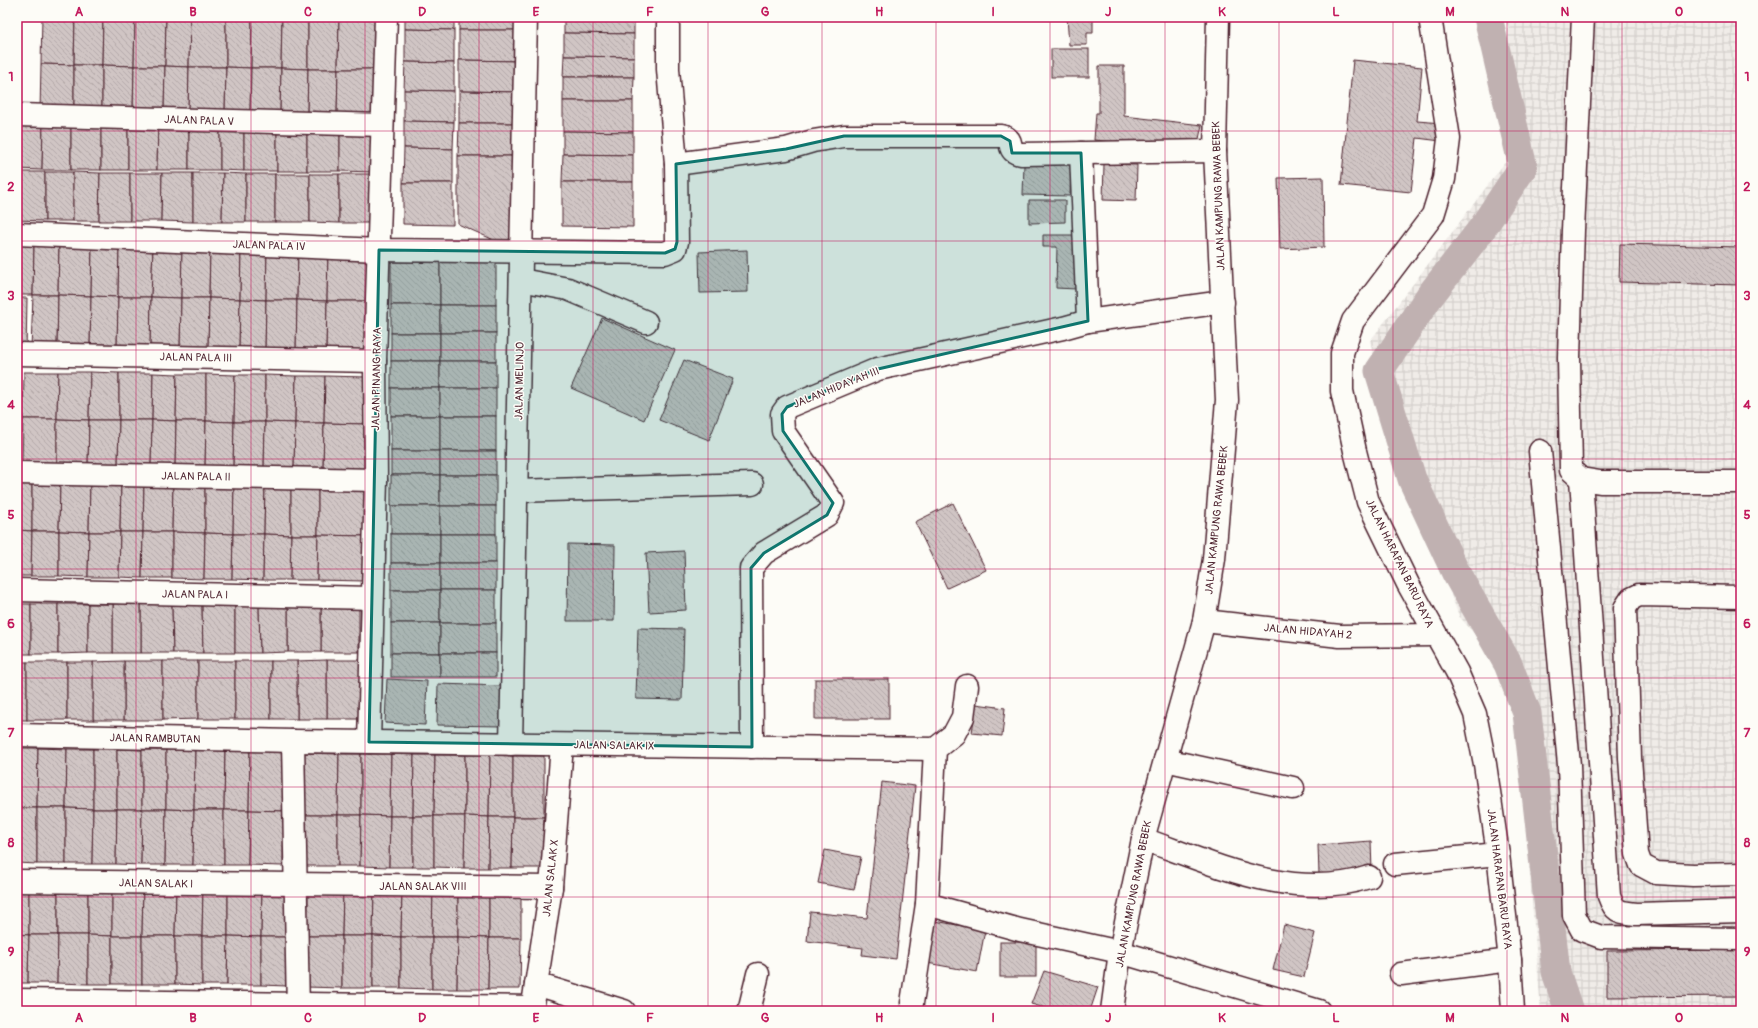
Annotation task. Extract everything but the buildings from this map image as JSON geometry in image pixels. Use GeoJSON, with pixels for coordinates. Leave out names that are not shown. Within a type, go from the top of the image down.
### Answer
{"type":"FeatureCollection","features":[{"type":"Feature","properties":{"kind":"street","name":"JALAN PINANG RAYA"},"geometry":{"type":"LineString","coordinates":[[369,742],[376,480],[375,361],[386,17]]}},
{"type":"Feature","properties":{"kind":"street","name":"JALAN MELINJO"},"geometry":{"type":"LineString","coordinates":[[511,744],[526,17]]}},
{"type":"Feature","properties":{"kind":"street"},"geometry":{"type":"LineString","coordinates":[[668,17],[668,70],[676,164],[786,149],[814,141],[844,136],[1001,136],[1006,137],[1010,141],[1012,151],[1014,153],[1021,154],[1215,151]]}},
{"type":"Feature","properties":{"kind":"street","name":"JALAN KAMPUNG RAWA BEBEK"},"geometry":{"type":"LineString","coordinates":[[1112,1011],[1120,952],[1142,839],[1204,621],[1214,559],[1227,400],[1215,151],[1218,17]]}},
{"type":"Feature","properties":{"kind":"street","name":"JALAN HARAPAN BARU RAYA"},"geometry":{"type":"LineString","coordinates":[[1430,17],[1449,139],[1444,179],[1433,215],[1352,321],[1342,353],[1342,391],[1368,502],[1435,635],[1457,672],[1475,714],[1485,764],[1498,854],[1510,960],[1513,1011]]}},
{"type":"Feature","properties":{"kind":"street"},"geometry":{"type":"LineString","coordinates":[[1584,17],[1573,223],[1569,358],[1571,470],[1581,478],[1600,482],[1741,482]]}},
{"type":"Feature","properties":{"kind":"street","name":"JALAN PALA V"},"geometry":{"type":"LineString","coordinates":[[17,115],[382,125]]}},
{"type":"Feature","properties":{"kind":"street"},"geometry":{"type":"LineString","coordinates":[[1081,153],[1088,321],[1223,302]]}},
{"type":"Feature","properties":{"kind":"street","name":"JALAN PALA IV"},"geometry":{"type":"LineString","coordinates":[[17,234],[379,250],[665,253],[675,249],[677,242],[676,164]]}},
{"type":"Feature","properties":{"kind":"street"},"geometry":{"type":"LineString","coordinates":[[521,280],[568,290],[646,322]]}},
{"type":"Feature","properties":{"kind":"street","name":"JALAN HIDAYAH III"},"geometry":{"type":"LineString","coordinates":[[752,747],[751,568],[764,553],[827,515],[833,502],[784,432],[782,414],[787,407],[878,369],[1063,328],[1088,321]]}},
{"type":"Feature","properties":{"kind":"street","name":"JALAN PALA III"},"geometry":{"type":"LineString","coordinates":[[17,354],[375,361]]}},
{"type":"Feature","properties":{"kind":"street"},"geometry":{"type":"LineString","coordinates":[[1540,451],[1569,765],[1574,915],[1582,930],[1601,937],[1741,939]]}},
{"type":"Feature","properties":{"kind":"street","name":"JALAN PALA II"},"geometry":{"type":"LineString","coordinates":[[17,473],[376,480]]}},
{"type":"Feature","properties":{"kind":"street"},"geometry":{"type":"LineString","coordinates":[[1581,478],[1609,896],[1613,907],[1620,912],[1636,914],[1741,911]]}},
{"type":"Feature","properties":{"kind":"street"},"geometry":{"type":"LineString","coordinates":[[516,491],[752,484]]}},
{"type":"Feature","properties":{"kind":"street","name":"JALAN PALA I"},"geometry":{"type":"LineString","coordinates":[[17,590],[372,598]]}},
{"type":"Feature","properties":{"kind":"street"},"geometry":{"type":"LineString","coordinates":[[1741,597],[1639,595],[1631,599],[1625,608],[1630,758],[1637,854],[1641,865],[1656,873],[1693,875],[1741,874]]}},
{"type":"Feature","properties":{"kind":"street","name":"JALAN HIDAYAH 2"},"geometry":{"type":"LineString","coordinates":[[1204,621],[1340,636],[1435,635]]}},
{"type":"Feature","properties":{"kind":"street"},"geometry":{"type":"LineString","coordinates":[[912,1003],[927,904],[935,749],[954,734],[962,717],[967,686]]}},
{"type":"Feature","properties":{"kind":"street","name":"JALAN RAMBUTAN"},"geometry":{"type":"LineString","coordinates":[[17,735],[293,741]]}},
{"type":"Feature","properties":{"kind":"street"},"geometry":{"type":"LineString","coordinates":[[293,741],[298,1008]]}},
{"type":"Feature","properties":{"kind":"street","name":"JALAN SALAK IX"},"geometry":{"type":"LineString","coordinates":[[293,741],[935,749]]}},
{"type":"Feature","properties":{"kind":"street","name":"JALAN SALAK X"},"geometry":{"type":"LineString","coordinates":[[533,1009],[551,887],[562,745]]}},
{"type":"Feature","properties":{"kind":"street"},"geometry":{"type":"LineString","coordinates":[[1165,760],[1292,788]]}},
{"type":"Feature","properties":{"kind":"street"},"geometry":{"type":"LineString","coordinates":[[1142,839],[1238,872],[1270,881],[1326,885],[1352,883],[1369,877]]}},
{"type":"Feature","properties":{"kind":"street"},"geometry":{"type":"LineString","coordinates":[[1395,864],[1498,854]]}},
{"type":"Feature","properties":{"kind":"street","name":"JALAN SALAK I"},"geometry":{"type":"LineString","coordinates":[[17,881],[295,885]]}},
{"type":"Feature","properties":{"kind":"street","name":"JALAN SALAK VIII"},"geometry":{"type":"LineString","coordinates":[[295,885],[551,887]]}},
{"type":"Feature","properties":{"kind":"street"},"geometry":{"type":"LineString","coordinates":[[927,904],[1020,930],[1120,952],[1319,1011]]}},
{"type":"Feature","properties":{"kind":"street"},"geometry":{"type":"LineString","coordinates":[[1400,974],[1510,960]]}},
{"type":"Feature","properties":{"kind":"street"},"geometry":{"type":"LineString","coordinates":[[749,1011],[758,974]]}},
{"type":"Feature","properties":{"kind":"street"},"geometry":{"type":"LineString","coordinates":[[536,984],[624,1011]]}},
{"type":"Feature","properties":{"kind":"street"},"geometry":{"type":"LineString","coordinates":[[17,1000],[298,1008],[533,1009]]}},
{"type":"Feature","properties":{"kind":"highlighted area"},"geometry":{"type":"Polygon","coordinates":[[[844,136],[1001,136],[1010,141],[1012,153],[1081,153],[1088,321],[878,369],[787,407],[782,414],[783,431],[833,503],[827,515],[764,553],[751,568],[752,747],[369,742],[379,250],[665,253],[675,249],[677,242],[676,164],[786,149],[844,136]]]}},
{"type":"Feature","properties":{"kind":"shaded area"},"geometry":{"type":"Polygon","coordinates":[[[1504,17],[1741,17],[1741,1011],[1541,1011],[1514,680],[1459,616],[1400,459],[1370,341],[1506,161],[1508,26],[1504,17]]]}},
{"type":"Feature","properties":{"kind":"waterway"},"geometry":{"type":"LineString","coordinates":[[1488,17],[1523,167],[1481,230],[1429,297],[1379,371],[1412,479],[1456,573],[1508,664],[1527,713],[1556,972],[1569,1011]]}}]}
